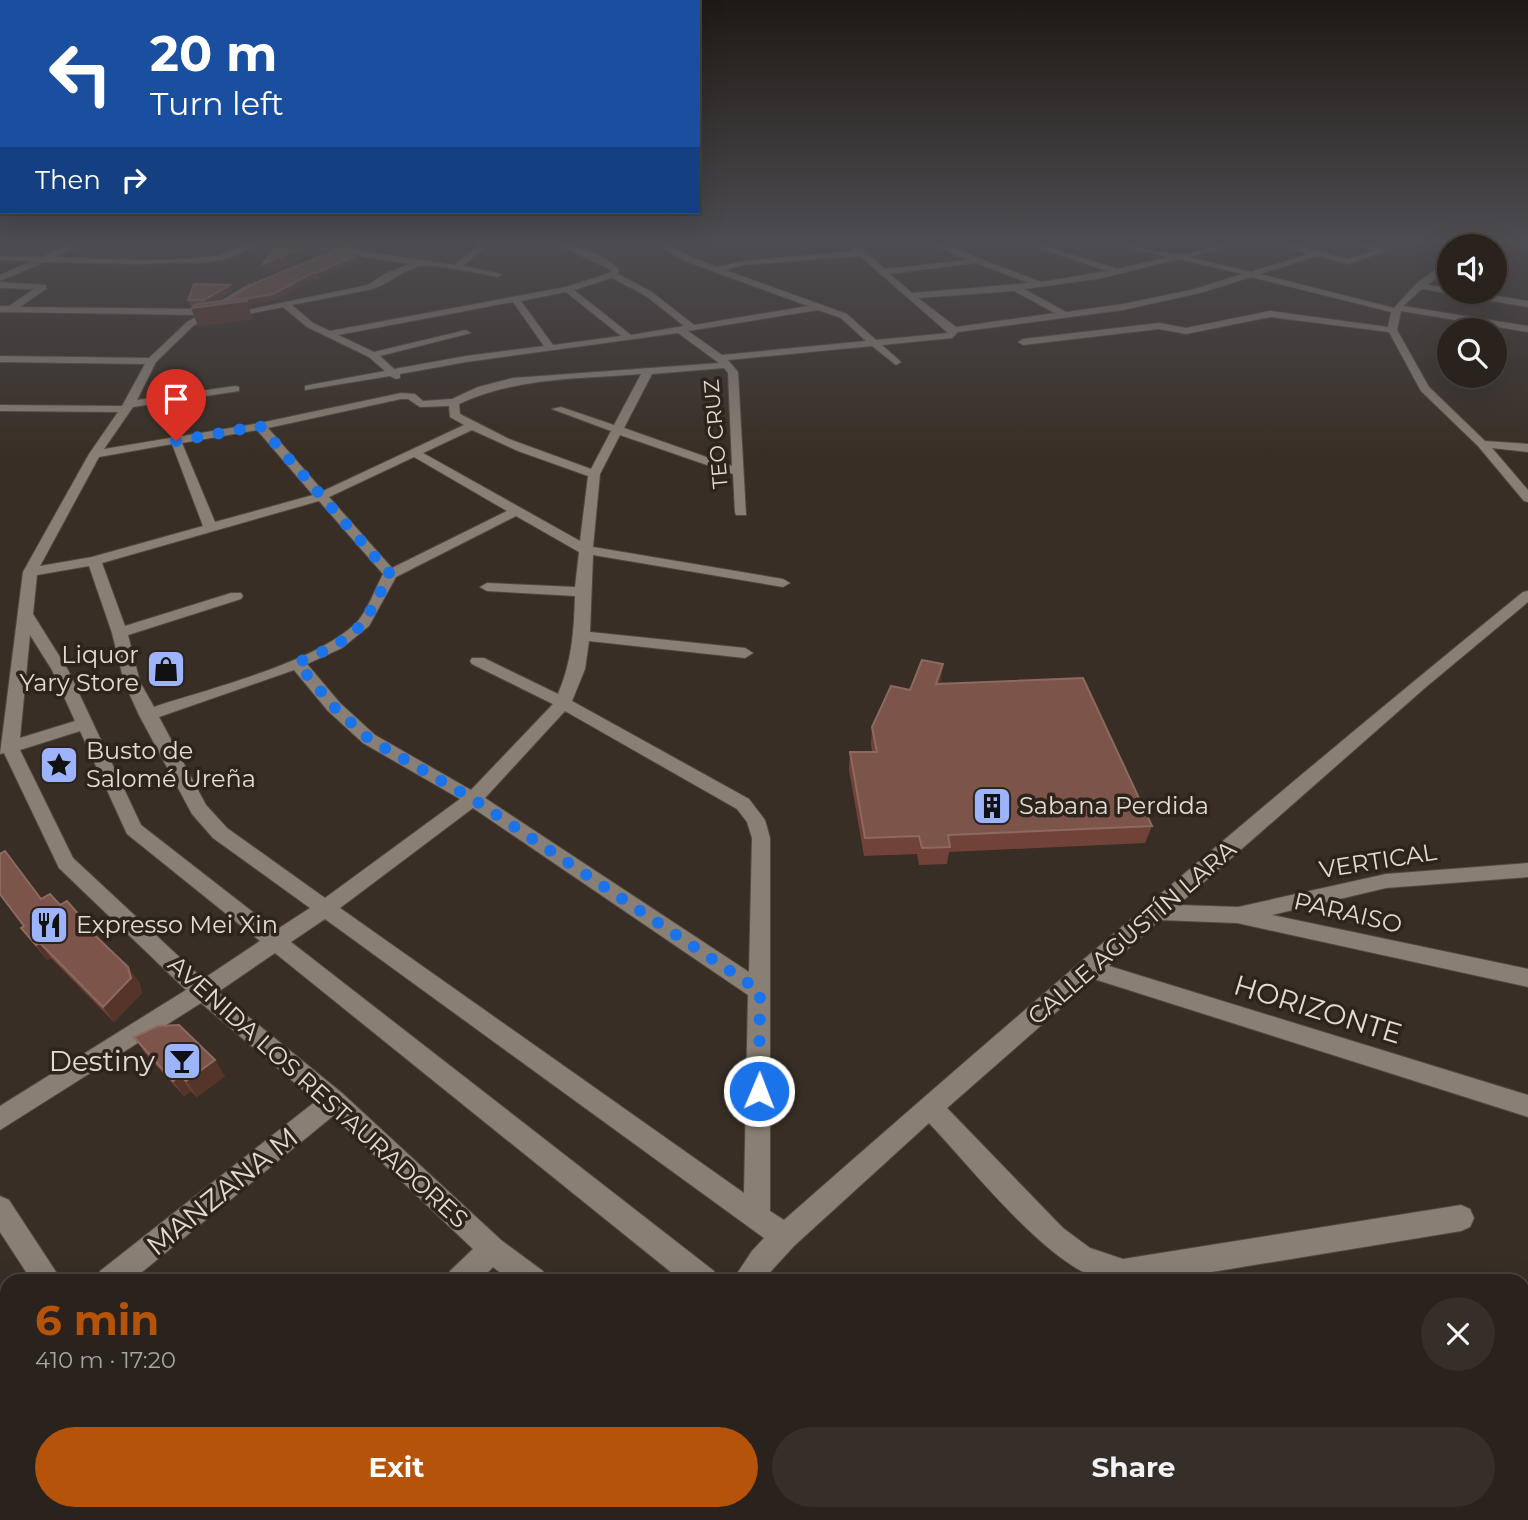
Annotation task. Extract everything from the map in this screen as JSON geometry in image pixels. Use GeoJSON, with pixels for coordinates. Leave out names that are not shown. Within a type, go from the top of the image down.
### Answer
{"type":"FeatureCollection","features":[{"type":"Feature","properties":{"kind":"street"},"geometry":{"type":"LineString","coordinates":[[170,314],[237,314]]}},
{"type":"Feature","properties":{"kind":"street"},"geometry":{"type":"LineString","coordinates":[[297,314],[310,325],[373,355],[393,371],[404,388],[405,392],[401,396]]}},
{"type":"Feature","properties":{"kind":"street"},"geometry":{"type":"LineString","coordinates":[[309,388],[393,371],[466,334],[494,314]]}},
{"type":"Feature","properties":{"kind":"street"},"geometry":{"type":"LineString","coordinates":[[526,314],[551,349]]}},
{"type":"Feature","properties":{"kind":"street"},"geometry":{"type":"LineString","coordinates":[[599,314],[629,338]]}},
{"type":"Feature","properties":{"kind":"street"},"geometry":{"type":"LineString","coordinates":[[674,314],[691,327]]}},
{"type":"Feature","properties":{"kind":"street"},"geometry":{"type":"LineString","coordinates":[[328,334],[466,334],[551,349],[774,314]]}},
{"type":"Feature","properties":{"kind":"street"},"geometry":{"type":"LineString","coordinates":[[838,314],[847,317],[880,344],[896,362]]}},
{"type":"Feature","properties":{"kind":"street"},"geometry":{"type":"LineString","coordinates":[[933,314],[954,330],[1073,314]]}},
{"type":"Feature","properties":{"kind":"street"},"geometry":{"type":"LineString","coordinates":[[1147,320],[1159,326],[1186,331],[1270,314],[1392,330]]}},
{"type":"Feature","properties":{"kind":"street"},"geometry":{"type":"LineString","coordinates":[[1396,314],[1392,330],[1425,389],[1482,444],[1528,498]]}},
{"type":"Feature","properties":{"kind":"street"},"geometry":{"type":"LineString","coordinates":[[1424,314],[1528,327]]}},
{"type":"Feature","properties":{"kind":"street"},"geometry":{"type":"LineString","coordinates":[[83,724],[5,748],[30,572],[95,454],[127,406],[152,361],[204,315]]}},
{"type":"Feature","properties":{"kind":"street"},"geometry":{"type":"LineString","coordinates":[[1023,342],[1159,326]]}},
{"type":"Feature","properties":{"kind":"street"},"geometry":{"type":"LineString","coordinates":[[1507,328],[1514,327]]}},
{"type":"Feature","properties":{"kind":"street"},"geometry":{"type":"LineString","coordinates":[[679,329],[720,359]]}},
{"type":"Feature","properties":{"kind":"street"},"geometry":{"type":"LineString","coordinates":[[95,454],[260,426],[401,396],[411,396],[420,404],[454,402],[482,389],[513,381],[649,370],[720,359],[880,344],[952,335],[954,330]]}},
{"type":"Feature","properties":{"kind":"street"},"geometry":{"type":"LineString","coordinates":[[373,355],[466,334]]}},
{"type":"Feature","properties":{"kind":"street"},"geometry":{"type":"LineString","coordinates":[[0,359],[152,361]]}},
{"type":"Feature","properties":{"kind":"street","name":"TEO CRUZ"},"geometry":{"type":"LineString","coordinates":[[720,359],[733,372],[741,512]]}},
{"type":"Feature","properties":{"kind":"street"},"geometry":{"type":"LineString","coordinates":[[0,1119],[202,991],[327,907],[473,799],[563,703],[577,669],[582,636],[582,592],[594,474],[649,370]]}},
{"type":"Feature","properties":{"kind":"street"},"geometry":{"type":"LineString","coordinates":[[0,408],[127,406],[235,389]]}},
{"type":"Feature","properties":{"kind":"street"},"geometry":{"type":"LineString","coordinates":[[454,402],[454,415],[472,426],[533,453],[594,474]]}},
{"type":"Feature","properties":{"kind":"street"},"geometry":{"type":"LineString","coordinates":[[557,409],[739,472]]}},
{"type":"Feature","properties":{"kind":"street"},"geometry":{"type":"LineString","coordinates":[[260,426],[390,574]]}},
{"type":"Feature","properties":{"kind":"street"},"geometry":{"type":"LineString","coordinates":[[30,572],[94,561],[322,496],[472,426]]}},
{"type":"Feature","properties":{"kind":"street"},"geometry":{"type":"LineString","coordinates":[[176,441],[211,528]]}},
{"type":"Feature","properties":{"kind":"street"},"geometry":{"type":"LineString","coordinates":[[1482,444],[1528,448]]}},
{"type":"Feature","properties":{"kind":"street"},"geometry":{"type":"LineString","coordinates":[[413,452],[586,550],[783,583]]}},
{"type":"Feature","properties":{"kind":"street"},"geometry":{"type":"LineString","coordinates":[[147,715],[297,663],[337,645],[364,623],[390,574],[516,511]]}},
{"type":"Feature","properties":{"kind":"street"},"geometry":{"type":"LineString","coordinates":[[94,561],[120,633],[132,682],[147,715],[178,765],[199,809],[220,832],[785,1237]]}},
{"type":"Feature","properties":{"kind":"street"},"geometry":{"type":"LineString","coordinates":[[487,587],[582,592]]}},
{"type":"Feature","properties":{"kind":"street","name":"CALLE AGUSTÍN LARA"},"geometry":{"type":"LineString","coordinates":[[751,1274],[761,1260],[785,1237],[930,1107],[1410,692],[1528,595]]}},
{"type":"Feature","properties":{"kind":"street"},"geometry":{"type":"LineString","coordinates":[[120,633],[236,596]]}},
{"type":"Feature","properties":{"kind":"street"},"geometry":{"type":"LineString","coordinates":[[25,614],[60,670],[134,829],[695,1274]]}},
{"type":"Feature","properties":{"kind":"street"},"geometry":{"type":"LineString","coordinates":[[582,636],[745,653]]}},
{"type":"Feature","properties":{"kind":"street"},"geometry":{"type":"LineString","coordinates":[[478,661],[563,703],[743,804],[756,820],[761,838],[757,1215]]}},
{"type":"Feature","properties":{"kind":"street"},"geometry":{"type":"LineString","coordinates":[[297,663],[334,707],[369,739],[473,799],[760,991]]}},
{"type":"Feature","properties":{"kind":"street","name":"AVENIDA LOS RESTAURADORES"},"geometry":{"type":"LineString","coordinates":[[5,748],[66,863],[202,991],[334,1101],[492,1249],[524,1274]]}},
{"type":"Feature","properties":{"kind":"street","name":"VERTICAL"},"geometry":{"type":"LineString","coordinates":[[1237,915],[1386,881],[1528,870]]}},
{"type":"Feature","properties":{"kind":"street","name":"PARAISO"},"geometry":{"type":"LineString","coordinates":[[1156,912],[1237,915],[1528,978]]}},
{"type":"Feature","properties":{"kind":"street","name":"HORIZONTE"},"geometry":{"type":"LineString","coordinates":[[1091,969],[1528,1107]]}},
{"type":"Feature","properties":{"kind":"street","name":"MANZANA M"},"geometry":{"type":"LineString","coordinates":[[119,1274],[334,1101]]}},
{"type":"Feature","properties":{"kind":"street"},"geometry":{"type":"LineString","coordinates":[[930,1107],[1054,1237],[1082,1258],[1123,1273],[1461,1218]]}},
{"type":"Feature","properties":{"kind":"street"},"geometry":{"type":"LineString","coordinates":[[0,1209],[43,1274]]}},
{"type":"Feature","properties":{"kind":"street"},"geometry":{"type":"LineString","coordinates":[[467,1274],[492,1249]]}},
{"type":"Feature","properties":{"kind":"building","name":"Sabana Perdida"},"geometry":{"type":"Polygon","coordinates":[[[922,660],[943,664],[936,684],[1083,678],[1152,826],[948,835],[950,847],[922,848],[919,836],[865,838],[850,752],[877,752],[872,727],[891,686],[910,690],[922,660]]]}},
{"type":"Feature","properties":{"kind":"building"},"geometry":{"type":"Polygon","coordinates":[[[5,851],[41,899],[50,894],[60,905],[67,901],[82,918],[79,920],[128,967],[131,978],[103,1007],[40,943],[36,945],[21,928],[24,926],[0,894],[0,854],[5,851]]]}},
{"type":"Feature","properties":{"kind":"building","name":"Destiny"},"geometry":{"type":"Polygon","coordinates":[[[179,1025],[215,1060],[186,1081],[180,1075],[173,1081],[134,1037],[158,1026],[179,1025]]]}},
{"type":"Feature","properties":{"kind":"place","name":"Liquor Yary Store"},"geometry":{"type":"Point","coordinates":[166,669]}},
{"type":"Feature","properties":{"kind":"place","name":"Busto de Salomé Ureña"},"geometry":{"type":"Point","coordinates":[59,765]}},
{"type":"Feature","properties":{"kind":"place","name":"Sabana Perdida"},"geometry":{"type":"Point","coordinates":[992,806]}},
{"type":"Feature","properties":{"kind":"place","name":"Expresso Mei Xin"},"geometry":{"type":"Point","coordinates":[49,925]}},
{"type":"Feature","properties":{"kind":"place","name":"Destiny"},"geometry":{"type":"Point","coordinates":[182,1061]}},
{"type":"Feature","properties":{"kind":"route"},"geometry":{"type":"LineString","coordinates":[[176,441],[260,426],[390,574],[364,623],[337,645],[297,663],[334,707],[369,739],[473,799],[760,991],[759,1091]]}}]}
